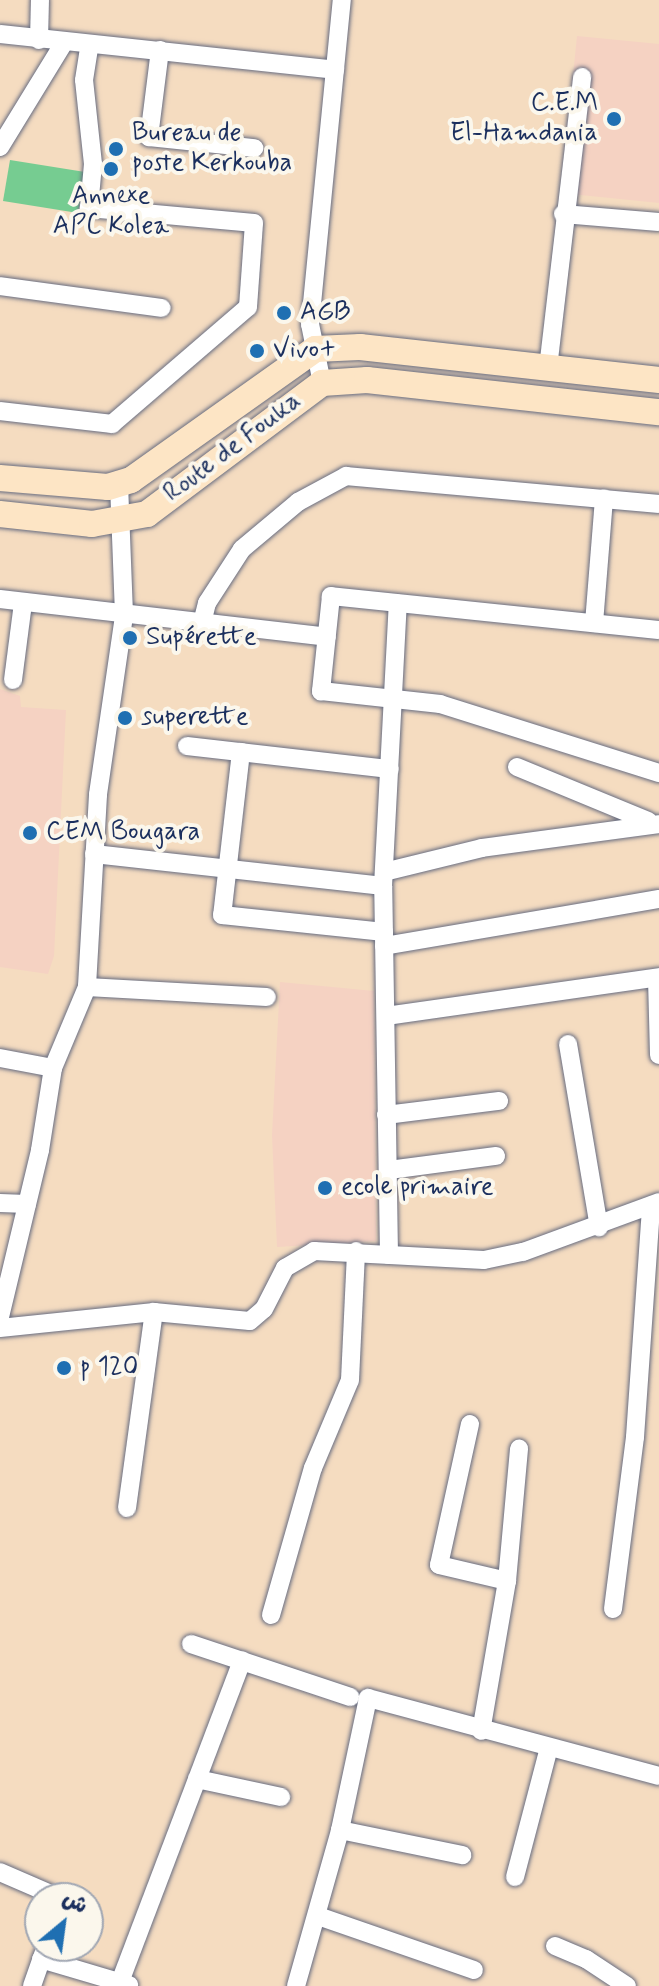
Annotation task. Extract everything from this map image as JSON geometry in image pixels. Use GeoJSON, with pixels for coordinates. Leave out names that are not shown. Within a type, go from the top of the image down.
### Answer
{"type":"FeatureCollection","features":[{"type":"Feature","properties":{"kind":"main road"},"geometry":{"type":"LineString","coordinates":[[315,349],[360,347],[659,380]]}},
{"type":"Feature","properties":{"kind":"main road","name":"Route de Fouka"},"geometry":{"type":"LineString","coordinates":[[119,484],[315,349]]}},
{"type":"Feature","properties":{"kind":"main road","name":"Route de Fouka"},"geometry":{"type":"LineString","coordinates":[[0,514],[120,522],[147,514],[322,383],[367,380],[659,412]]}},
{"type":"Feature","properties":{"kind":"main road"},"geometry":{"type":"LineString","coordinates":[[0,478],[93,487],[119,484]]}},
{"type":"Feature","properties":{"kind":"street"},"geometry":{"type":"LineString","coordinates":[[39,40],[40,0]]}},
{"type":"Feature","properties":{"kind":"street"},"geometry":{"type":"LineString","coordinates":[[322,383],[310,324],[342,0]]}},
{"type":"Feature","properties":{"kind":"street"},"geometry":{"type":"LineString","coordinates":[[0,34],[89,47],[160,50],[335,70]]}},
{"type":"Feature","properties":{"kind":"street"},"geometry":{"type":"LineString","coordinates":[[0,147],[63,44]]}},
{"type":"Feature","properties":{"kind":"street"},"geometry":{"type":"LineString","coordinates":[[0,411],[112,424],[248,307],[254,223],[89,208],[93,164],[84,80],[89,47]]}},
{"type":"Feature","properties":{"kind":"street"},"geometry":{"type":"LineString","coordinates":[[160,50],[149,137],[254,148]]}},
{"type":"Feature","properties":{"kind":"street"},"geometry":{"type":"LineString","coordinates":[[548,368],[563,214],[582,77]]}},
{"type":"Feature","properties":{"kind":"street"},"geometry":{"type":"LineString","coordinates":[[563,214],[659,222]]}},
{"type":"Feature","properties":{"kind":"street"},"geometry":{"type":"LineString","coordinates":[[0,286],[162,308]]}},
{"type":"Feature","properties":{"kind":"street"},"geometry":{"type":"LineString","coordinates":[[202,623],[207,603],[242,549],[298,502],[346,476],[659,504]]}},
{"type":"Feature","properties":{"kind":"street"},"geometry":{"type":"LineString","coordinates":[[0,1317],[27,1204],[53,1068],[87,987],[94,854],[124,616],[119,484]]}},
{"type":"Feature","properties":{"kind":"street"},"geometry":{"type":"LineString","coordinates":[[594,623],[604,498]]}},
{"type":"Feature","properties":{"kind":"street"},"geometry":{"type":"LineString","coordinates":[[659,630],[331,596],[321,691],[440,704],[659,773]]}},
{"type":"Feature","properties":{"kind":"street"},"geometry":{"type":"LineString","coordinates":[[0,599],[124,616],[327,637]]}},
{"type":"Feature","properties":{"kind":"street"},"geometry":{"type":"LineString","coordinates":[[13,680],[23,603]]}},
{"type":"Feature","properties":{"kind":"street"},"geometry":{"type":"LineString","coordinates":[[389,1255],[384,879],[390,698],[398,603]]}},
{"type":"Feature","properties":{"kind":"street"},"geometry":{"type":"LineString","coordinates":[[187,746],[390,769]]}},
{"type":"Feature","properties":{"kind":"street"},"geometry":{"type":"LineString","coordinates":[[241,752],[222,915],[384,939],[659,899]]}},
{"type":"Feature","properties":{"kind":"street"},"geometry":{"type":"LineString","coordinates":[[517,767],[654,823]]}},
{"type":"Feature","properties":{"kind":"street"},"geometry":{"type":"LineString","coordinates":[[94,854],[225,872],[384,879],[482,848],[654,823]]}},
{"type":"Feature","properties":{"kind":"street"},"geometry":{"type":"LineString","coordinates":[[386,1016],[658,978],[659,1055]]}},
{"type":"Feature","properties":{"kind":"street"},"geometry":{"type":"LineString","coordinates":[[87,987],[267,997]]}},
{"type":"Feature","properties":{"kind":"street"},"geometry":{"type":"LineString","coordinates":[[568,1044],[599,1227]]}},
{"type":"Feature","properties":{"kind":"street"},"geometry":{"type":"LineString","coordinates":[[0,1058],[53,1068]]}},
{"type":"Feature","properties":{"kind":"street"},"geometry":{"type":"LineString","coordinates":[[386,1115],[499,1101]]}},
{"type":"Feature","properties":{"kind":"street"},"geometry":{"type":"LineString","coordinates":[[389,1170],[496,1156]]}},
{"type":"Feature","properties":{"kind":"street"},"geometry":{"type":"LineString","coordinates":[[0,1203],[27,1204]]}},
{"type":"Feature","properties":{"kind":"street"},"geometry":{"type":"LineString","coordinates":[[0,1328],[154,1312],[250,1321],[297,1258],[314,1251],[484,1260],[599,1227],[655,1204],[635,1437],[613,1609]]}},
{"type":"Feature","properties":{"kind":"street"},"geometry":{"type":"LineString","coordinates":[[271,1615],[313,1468],[350,1380],[356,1251]]}},
{"type":"Feature","properties":{"kind":"street"},"geometry":{"type":"LineString","coordinates":[[127,1508],[154,1312]]}},
{"type":"Feature","properties":{"kind":"street"},"geometry":{"type":"LineString","coordinates":[[470,1424],[439,1565],[507,1581]]}},
{"type":"Feature","properties":{"kind":"street"},"geometry":{"type":"LineString","coordinates":[[481,1731],[507,1581],[519,1449]]}},
{"type":"Feature","properties":{"kind":"street"},"geometry":{"type":"LineString","coordinates":[[191,1644],[350,1697]]}},
{"type":"Feature","properties":{"kind":"street"},"geometry":{"type":"LineString","coordinates":[[69,1962],[126,1984],[242,1660]]}},
{"type":"Feature","properties":{"kind":"street"},"geometry":{"type":"LineString","coordinates":[[296,1986],[340,1830],[368,1698],[481,1731],[659,1776]]}},
{"type":"Feature","properties":{"kind":"street"},"geometry":{"type":"LineString","coordinates":[[515,1877],[549,1747]]}},
{"type":"Feature","properties":{"kind":"street"},"geometry":{"type":"LineString","coordinates":[[197,1779],[281,1797]]}},
{"type":"Feature","properties":{"kind":"street"},"geometry":{"type":"LineString","coordinates":[[340,1830],[462,1855]]}},
{"type":"Feature","properties":{"kind":"street"},"geometry":{"type":"LineString","coordinates":[[0,1872],[24,1882]]}},
{"type":"Feature","properties":{"kind":"street"},"geometry":{"type":"LineString","coordinates":[[318,1916],[474,1970]]}},
{"type":"Feature","properties":{"kind":"street"},"geometry":{"type":"LineString","coordinates":[[555,1946],[586,1959],[627,1986]]}},
{"type":"Feature","properties":{"kind":"street"},"geometry":{"type":"LineString","coordinates":[[32,1986],[40,1962]]}},
{"type":"Feature","properties":{"kind":"shaded area","name":"C.E.M El-Hamdania"},"geometry":{"type":"Polygon","coordinates":[[[577,36],[659,44],[659,203],[561,193],[577,36]]]}},
{"type":"Feature","properties":{"kind":"shaded area","name":"CEM Bougara"},"geometry":{"type":"Polygon","coordinates":[[[0,689],[20,696],[21,707],[66,710],[54,956],[48,974],[0,967],[0,689]]]}},
{"type":"Feature","properties":{"kind":"shaded area"},"geometry":{"type":"Polygon","coordinates":[[[280,982],[374,991],[376,1241],[277,1247],[272,1135],[280,982]]]}},
{"type":"Feature","properties":{"kind":"green space"},"geometry":{"type":"Polygon","coordinates":[[[10,160],[85,172],[78,213],[3,201],[10,160]]]}},
{"type":"Feature","properties":{"kind":"place","name":"C.E.M El-Hamdania"},"geometry":{"type":"Point","coordinates":[614,119]}},
{"type":"Feature","properties":{"kind":"place","name":"Bureau de poste Kerkouba"},"geometry":{"type":"Point","coordinates":[116,149]}},
{"type":"Feature","properties":{"kind":"place","name":"Annexe APC Kolea"},"geometry":{"type":"Point","coordinates":[111,169]}},
{"type":"Feature","properties":{"kind":"place","name":"AGB"},"geometry":{"type":"Point","coordinates":[284,313]}},
{"type":"Feature","properties":{"kind":"place","name":"Vivo+"},"geometry":{"type":"Point","coordinates":[257,351]}},
{"type":"Feature","properties":{"kind":"place","name":"Supérette"},"geometry":{"type":"Point","coordinates":[130,638]}},
{"type":"Feature","properties":{"kind":"place","name":"superette"},"geometry":{"type":"Point","coordinates":[125,718]}},
{"type":"Feature","properties":{"kind":"place","name":"CEM Bougara"},"geometry":{"type":"Point","coordinates":[30,833]}},
{"type":"Feature","properties":{"kind":"place","name":"ecole primaire"},"geometry":{"type":"Point","coordinates":[325,1188]}},
{"type":"Feature","properties":{"kind":"place","name":"p 120"},"geometry":{"type":"Point","coordinates":[64,1368]}}]}
